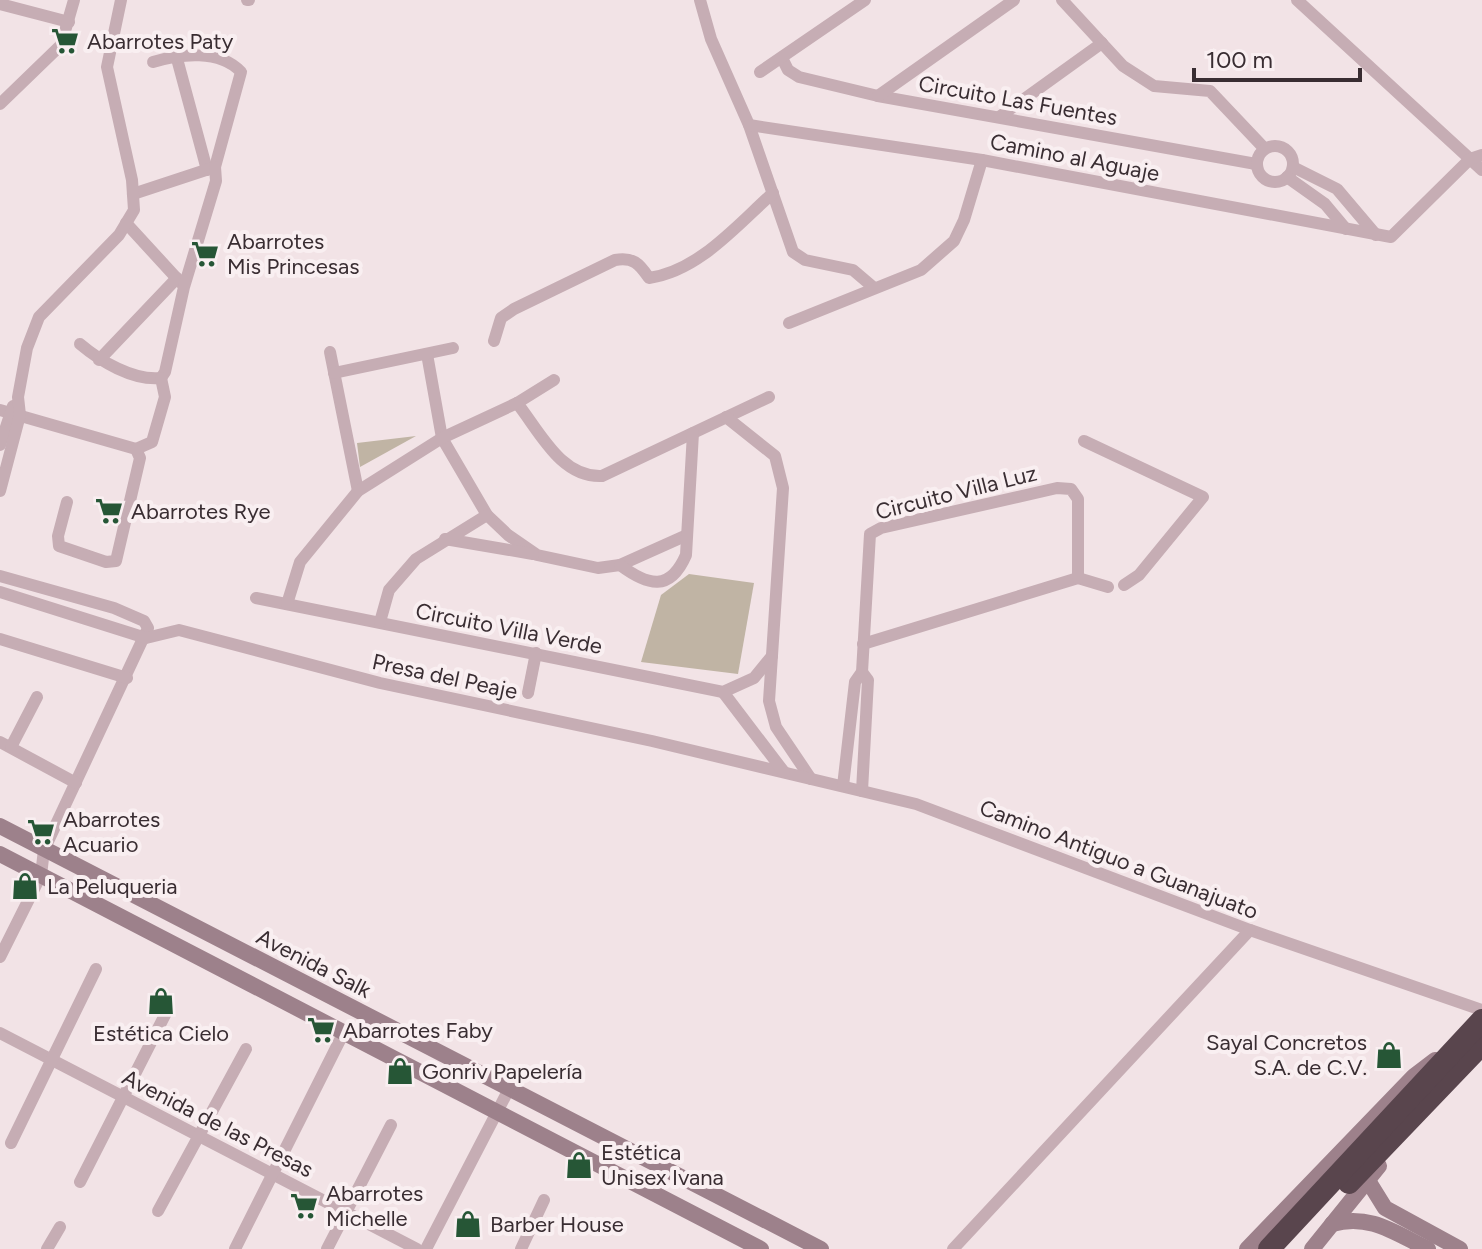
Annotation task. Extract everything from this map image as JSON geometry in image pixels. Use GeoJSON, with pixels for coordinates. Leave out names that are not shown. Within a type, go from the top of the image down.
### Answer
{"type":"FeatureCollection","features":[{"type":"Feature","properties":{"kind":"highway"},"geometry":{"type":"LineString","coordinates":[[1289,1249],[1479,1035]]}},
{"type":"Feature","properties":{"kind":"highway"},"geometry":{"type":"LineString","coordinates":[[1269,1249],[1361,1168]]}},
{"type":"Feature","properties":{"kind":"street"},"geometry":{"type":"LineString","coordinates":[[0,104],[61,45],[74,0]]}},
{"type":"Feature","properties":{"kind":"street"},"geometry":{"type":"LineString","coordinates":[[0,445],[9,413],[18,397],[27,348],[39,317],[119,235],[134,210],[107,67],[121,0]]}},
{"type":"Feature","properties":{"kind":"street"},"geometry":{"type":"LineString","coordinates":[[700,0],[711,39],[749,125],[793,252],[805,260],[853,270],[873,287]]}},
{"type":"Feature","properties":{"kind":"street"},"geometry":{"type":"LineString","coordinates":[[760,72],[865,0]]}},
{"type":"Feature","properties":{"kind":"street"},"geometry":{"type":"LineString","coordinates":[[878,96],[1014,0]]}},
{"type":"Feature","properties":{"kind":"street"},"geometry":{"type":"LineString","coordinates":[[1062,0],[1123,66],[1154,86],[1210,91],[1264,148]]}},
{"type":"Feature","properties":{"kind":"street"},"geometry":{"type":"LineString","coordinates":[[1297,0],[1476,157],[1482,170]]}},
{"type":"Feature","properties":{"kind":"street"},"geometry":{"type":"LineString","coordinates":[[0,19],[6,5],[69,22]]}},
{"type":"Feature","properties":{"kind":"street"},"geometry":{"type":"LineString","coordinates":[[999,117],[1102,43]]}},
{"type":"Feature","properties":{"kind":"street"},"geometry":{"type":"LineString","coordinates":[[153,62],[187,52],[235,66],[241,72],[211,168]]}},
{"type":"Feature","properties":{"kind":"street"},"geometry":{"type":"LineString","coordinates":[[9,413],[136,449],[152,442],[165,397],[161,378],[165,372],[180,282],[216,181],[176,55]]}},
{"type":"Feature","properties":{"kind":"street","name":"Circuito Las Fuentes"},"geometry":{"type":"LineString","coordinates":[[782,58],[788,70],[799,77],[878,96],[1256,164]]}},
{"type":"Feature","properties":{"kind":"street","name":"Camino al Aguaje"},"geometry":{"type":"LineString","coordinates":[[749,125],[982,160],[1391,237],[1476,157]]}},
{"type":"Feature","properties":{"kind":"street"},"geometry":{"type":"LineString","coordinates":[[1346,229],[1325,204],[1290,172],[1287,150],[1276,145],[1264,148],[1256,164],[1260,175],[1270,181],[1290,172],[1337,189],[1376,235]]}},
{"type":"Feature","properties":{"kind":"street"},"geometry":{"type":"LineString","coordinates":[[789,323],[921,270],[954,241],[964,220],[982,160]]}},
{"type":"Feature","properties":{"kind":"street"},"geometry":{"type":"LineString","coordinates":[[133,194],[211,168]]}},
{"type":"Feature","properties":{"kind":"street"},"geometry":{"type":"LineString","coordinates":[[1325,204],[1337,189]]}},
{"type":"Feature","properties":{"kind":"street"},"geometry":{"type":"LineString","coordinates":[[494,341],[501,318],[514,309],[615,260],[628,258],[639,264],[649,278],[668,275],[697,260],[773,193]]}},
{"type":"Feature","properties":{"kind":"street"},"geometry":{"type":"LineString","coordinates":[[126,223],[180,282]]}},
{"type":"Feature","properties":{"kind":"street"},"geometry":{"type":"LineString","coordinates":[[99,360],[180,282]]}},
{"type":"Feature","properties":{"kind":"street"},"geometry":{"type":"LineString","coordinates":[[80,344],[99,360],[149,379],[161,378]]}},
{"type":"Feature","properties":{"kind":"street"},"geometry":{"type":"LineString","coordinates":[[334,373],[453,348]]}},
{"type":"Feature","properties":{"kind":"street"},"geometry":{"type":"LineString","coordinates":[[330,352],[358,491]]}},
{"type":"Feature","properties":{"kind":"street"},"geometry":{"type":"LineString","coordinates":[[427,354],[442,438],[487,515],[508,535],[537,555]]}},
{"type":"Feature","properties":{"kind":"street"},"geometry":{"type":"LineString","coordinates":[[287,604],[300,562],[358,491],[442,438],[517,403],[554,380]]}},
{"type":"Feature","properties":{"kind":"street"},"geometry":{"type":"LineString","coordinates":[[517,403],[569,470],[587,477],[602,476],[769,397]]}},
{"type":"Feature","properties":{"kind":"street"},"geometry":{"type":"LineString","coordinates":[[0,491],[9,413]]}},
{"type":"Feature","properties":{"kind":"street"},"geometry":{"type":"LineString","coordinates":[[726,417],[775,456],[783,488],[769,701],[776,727],[811,779]]}},
{"type":"Feature","properties":{"kind":"street"},"geometry":{"type":"LineString","coordinates":[[620,565],[652,582],[667,580],[680,570],[686,555],[693,433]]}},
{"type":"Feature","properties":{"kind":"street"},"geometry":{"type":"LineString","coordinates":[[1084,441],[1203,497],[1139,575],[1124,585]]}},
{"type":"Feature","properties":{"kind":"street"},"geometry":{"type":"LineString","coordinates":[[67,502],[58,536],[59,546],[106,562],[116,561],[140,458],[136,449]]}},
{"type":"Feature","properties":{"kind":"street","name":"Circuito Villa Luz"},"geometry":{"type":"LineString","coordinates":[[843,786],[855,682],[862,672],[870,534],[881,528],[1057,488],[1071,489],[1078,499],[1078,578]]}},
{"type":"Feature","properties":{"kind":"street"},"geometry":{"type":"LineString","coordinates":[[380,622],[389,590],[416,559],[487,515]]}},
{"type":"Feature","properties":{"kind":"street"},"geometry":{"type":"LineString","coordinates":[[445,539],[598,568],[620,565],[687,535]]}},
{"type":"Feature","properties":{"kind":"street"},"geometry":{"type":"LineString","coordinates":[[0,576],[114,608],[144,621],[146,638],[44,850],[41,875],[0,957]]}},
{"type":"Feature","properties":{"kind":"street"},"geometry":{"type":"LineString","coordinates":[[863,644],[1078,578],[1108,587]]}},
{"type":"Feature","properties":{"kind":"street"},"geometry":{"type":"LineString","coordinates":[[0,592],[146,638]]}},
{"type":"Feature","properties":{"kind":"street","name":"Circuito Villa Verde"},"geometry":{"type":"LineString","coordinates":[[256,598],[723,692],[754,678],[772,656]]}},
{"type":"Feature","properties":{"kind":"street","name":"Presa del Peaje"},"geometry":{"type":"LineString","coordinates":[[146,638],[179,630],[226,646],[737,761]]}},
{"type":"Feature","properties":{"kind":"street"},"geometry":{"type":"LineString","coordinates":[[0,639],[127,678]]}},
{"type":"Feature","properties":{"kind":"street"},"geometry":{"type":"LineString","coordinates":[[528,693],[536,653]]}},
{"type":"Feature","properties":{"kind":"street","name":"Circuito Villa Luz"},"geometry":{"type":"LineString","coordinates":[[862,672],[868,680],[862,791]]}},
{"type":"Feature","properties":{"kind":"street"},"geometry":{"type":"LineString","coordinates":[[742,686],[757,690],[769,701]]}},
{"type":"Feature","properties":{"kind":"street"},"geometry":{"type":"LineString","coordinates":[[723,692],[784,772]]}},
{"type":"Feature","properties":{"kind":"street"},"geometry":{"type":"LineString","coordinates":[[37,697],[6,744],[76,783]]}},
{"type":"Feature","properties":{"kind":"street"},"geometry":{"type":"LineString","coordinates":[[771,756],[787,745]]}},
{"type":"Feature","properties":{"kind":"street","name":"Camino Antiguo a Guanajuato"},"geometry":{"type":"LineString","coordinates":[[737,761],[916,804],[1250,930],[1482,1010]]}},
{"type":"Feature","properties":{"kind":"street","name":"Avenida Salk"},"geometry":{"type":"LineString","coordinates":[[0,826],[821,1249]]}},
{"type":"Feature","properties":{"kind":"street"},"geometry":{"type":"LineString","coordinates":[[0,854],[761,1249]]}},
{"type":"Feature","properties":{"kind":"street"},"geometry":{"type":"LineString","coordinates":[[953,1249],[1250,930]]}},
{"type":"Feature","properties":{"kind":"street"},"geometry":{"type":"LineString","coordinates":[[11,1143],[96,969]]}},
{"type":"Feature","properties":{"kind":"street"},"geometry":{"type":"LineString","coordinates":[[80,1182],[169,1007]]}},
{"type":"Feature","properties":{"kind":"street"},"geometry":{"type":"LineString","coordinates":[[235,1249],[344,1032]]}},
{"type":"Feature","properties":{"kind":"street","name":"Avenida de las Presas"},"geometry":{"type":"LineString","coordinates":[[0,1033],[417,1249]]}},
{"type":"Feature","properties":{"kind":"street"},"geometry":{"type":"LineString","coordinates":[[1247,1249],[1414,1076],[1479,1035]]}},
{"type":"Feature","properties":{"kind":"street"},"geometry":{"type":"LineString","coordinates":[[158,1211],[246,1049]]}},
{"type":"Feature","properties":{"kind":"street"},"geometry":{"type":"LineString","coordinates":[[426,1249],[509,1089]]}},
{"type":"Feature","properties":{"kind":"street"},"geometry":{"type":"LineString","coordinates":[[327,1249],[391,1125]]}},
{"type":"Feature","properties":{"kind":"street"},"geometry":{"type":"LineString","coordinates":[[1312,1249],[1332,1224],[1361,1168]]}},
{"type":"Feature","properties":{"kind":"street"},"geometry":{"type":"LineString","coordinates":[[1361,1168],[1385,1208],[1460,1249]]}},
{"type":"Feature","properties":{"kind":"street"},"geometry":{"type":"LineString","coordinates":[[521,1249],[544,1200]]}},
{"type":"Feature","properties":{"kind":"street"},"geometry":{"type":"LineString","coordinates":[[1332,1224],[1351,1219],[1367,1220],[1428,1249]]}},
{"type":"Feature","properties":{"kind":"street"},"geometry":{"type":"LineString","coordinates":[[47,1249],[60,1227]]}},
{"type":"Feature","properties":{"kind":"shaded area"},"geometry":{"type":"Polygon","coordinates":[[[416,436],[360,467],[357,443],[416,436]]]}},
{"type":"Feature","properties":{"kind":"shaded area"},"geometry":{"type":"Polygon","coordinates":[[[689,574],[754,583],[738,674],[641,662],[661,595],[689,574]]]}},
{"type":"Feature","properties":{"kind":"place","name":"Abarrotes Paty"},"geometry":{"type":"Point","coordinates":[65,41]}},
{"type":"Feature","properties":{"kind":"place","name":"Abarrotes Mis Princesas"},"geometry":{"type":"Point","coordinates":[205,254]}},
{"type":"Feature","properties":{"kind":"place","name":"Abarrotes Rye"},"geometry":{"type":"Point","coordinates":[109,511]}},
{"type":"Feature","properties":{"kind":"place","name":"Abarrotes Acuario"},"geometry":{"type":"Point","coordinates":[41,832]}},
{"type":"Feature","properties":{"kind":"place","name":"La Peluqueria"},"geometry":{"type":"Point","coordinates":[25,886]}},
{"type":"Feature","properties":{"kind":"place","name":"Estética Cielo"},"geometry":{"type":"Point","coordinates":[161,1001]}},
{"type":"Feature","properties":{"kind":"place","name":"Abarrotes Faby"},"geometry":{"type":"Point","coordinates":[321,1030]}},
{"type":"Feature","properties":{"kind":"place","name":"Sayal Concretos S.A. de C.V."},"geometry":{"type":"Point","coordinates":[1389,1055]}},
{"type":"Feature","properties":{"kind":"place","name":"Gonriv Papelería"},"geometry":{"type":"Point","coordinates":[400,1071]}},
{"type":"Feature","properties":{"kind":"place","name":"Estética Unisex Ivana"},"geometry":{"type":"Point","coordinates":[579,1165]}},
{"type":"Feature","properties":{"kind":"place","name":"Abarrotes Michelle"},"geometry":{"type":"Point","coordinates":[304,1206]}},
{"type":"Feature","properties":{"kind":"place","name":"Barber House"},"geometry":{"type":"Point","coordinates":[468,1224]}}]}
